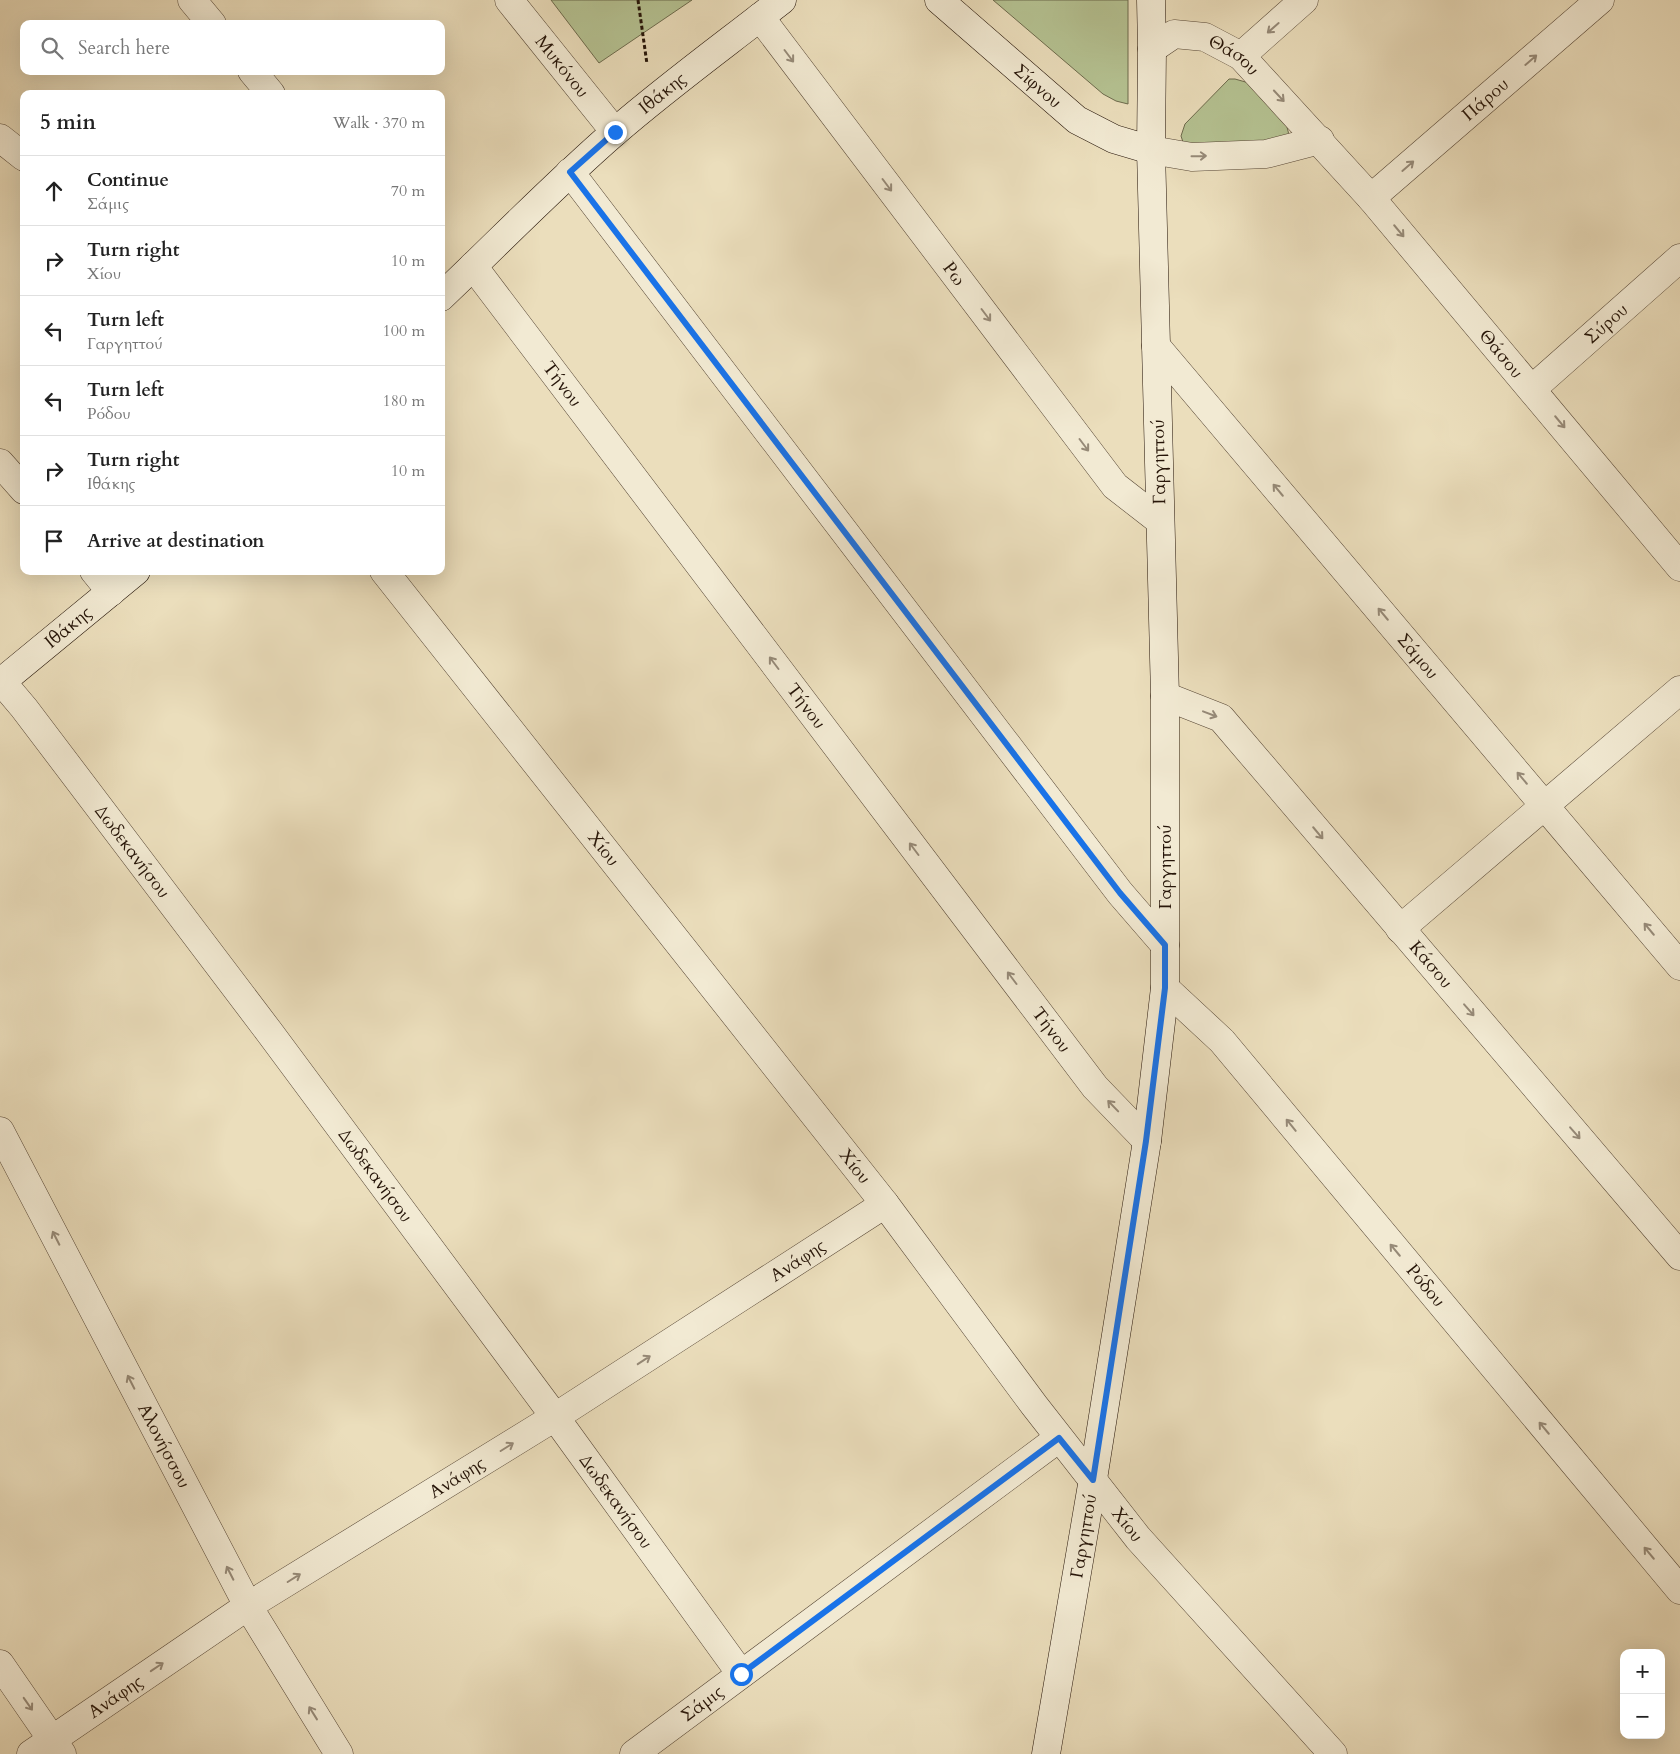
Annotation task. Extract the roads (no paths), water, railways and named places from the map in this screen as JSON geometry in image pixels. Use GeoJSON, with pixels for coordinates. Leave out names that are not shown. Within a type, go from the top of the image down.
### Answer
{"type":"FeatureCollection","features":[{"type":"Feature","properties":{"kind":"street"},"geometry":{"type":"LineString","coordinates":[[192,0],[209,20]]}},
{"type":"Feature","properties":{"kind":"street","name":"Μυκόνου"},"geometry":{"type":"LineString","coordinates":[[509,0],[615,132]]}},
{"type":"Feature","properties":{"kind":"street","name":"Ιθάκης"},"geometry":{"type":"LineString","coordinates":[[445,293],[570,172],[615,132],[782,0]]}},
{"type":"Feature","properties":{"kind":"street","name":"Σίφνου"},"geometry":{"type":"LineString","coordinates":[[939,0],[1077,120],[1114,139],[1151,150]]}},
{"type":"Feature","properties":{"kind":"street","name":"Γαργηττού"},"geometry":{"type":"LineString","coordinates":[[1046,1754],[1093,1480],[1146,1141],[1165,988],[1164,696],[1151,150],[1151,0]]}},
{"type":"Feature","properties":{"kind":"street"},"geometry":{"type":"LineString","coordinates":[[1242,56],[1304,0]]}},
{"type":"Feature","properties":{"kind":"street","name":"Πάρου"},"geometry":{"type":"LineString","coordinates":[[1371,198],[1600,0]]}},
{"type":"Feature","properties":{"kind":"street","name":"Ρω"},"geometry":{"type":"LineString","coordinates":[[760,17],[1115,486],[1160,521]]}},
{"type":"Feature","properties":{"kind":"street","name":"Θάσου"},"geometry":{"type":"LineString","coordinates":[[1152,48],[1174,34],[1205,37],[1242,56],[1371,198],[1680,567]]}},
{"type":"Feature","properties":{"kind":"street"},"geometry":{"type":"LineString","coordinates":[[255,75],[268,90]]}},
{"type":"Feature","properties":{"kind":"street"},"geometry":{"type":"LineString","coordinates":[[0,138],[20,154]]}},
{"type":"Feature","properties":{"kind":"street"},"geometry":{"type":"LineString","coordinates":[[1151,150],[1192,156],[1266,154],[1320,140]]}},
{"type":"Feature","properties":{"kind":"street"},"geometry":{"type":"LineString","coordinates":[[570,172],[1114,885],[1165,945]]}},
{"type":"Feature","properties":{"kind":"street","name":"Σύρου"},"geometry":{"type":"LineString","coordinates":[[1532,389],[1680,258]]}},
{"type":"Feature","properties":{"kind":"street","name":"Τήνου"},"geometry":{"type":"LineString","coordinates":[[473,266],[1095,1087],[1146,1141]]}},
{"type":"Feature","properties":{"kind":"street","name":"Σάμου"},"geometry":{"type":"LineString","coordinates":[[1156,346],[1680,966]]}},
{"type":"Feature","properties":{"kind":"street"},"geometry":{"type":"LineString","coordinates":[[0,463],[20,486]]}},
{"type":"Feature","properties":{"kind":"street"},"geometry":{"type":"LineString","coordinates":[[97,575],[111,592]]}},
{"type":"Feature","properties":{"kind":"street","name":"Ιθάκης"},"geometry":{"type":"LineString","coordinates":[[1,682],[131,575]]}},
{"type":"Feature","properties":{"kind":"street","name":"Χίου"},"geometry":{"type":"LineString","coordinates":[[387,575],[885,1204],[1059,1438],[1138,1538],[1333,1754]]}},
{"type":"Feature","properties":{"kind":"street","name":"Δωδεκανήσου"},"geometry":{"type":"LineString","coordinates":[[1,682],[24,708],[270,1033],[555,1417],[741,1674]]}},
{"type":"Feature","properties":{"kind":"street"},"geometry":{"type":"LineString","coordinates":[[1400,929],[1680,690]]}},
{"type":"Feature","properties":{"kind":"street","name":"Κάσου"},"geometry":{"type":"LineString","coordinates":[[1164,696],[1221,718],[1680,1256]]}},
{"type":"Feature","properties":{"kind":"street","name":"Ρόδου"},"geometry":{"type":"LineString","coordinates":[[1165,988],[1222,1041],[1680,1590]]}},
{"type":"Feature","properties":{"kind":"street","name":"Αλονήσσου"},"geometry":{"type":"LineString","coordinates":[[0,1131],[248,1606],[339,1754]]}},
{"type":"Feature","properties":{"kind":"street","name":"Ανάφης"},"geometry":{"type":"LineString","coordinates":[[49,1749],[248,1606],[555,1417],[885,1204]]}},
{"type":"Feature","properties":{"kind":"street","name":"Σάμις"},"geometry":{"type":"LineString","coordinates":[[634,1754],[1059,1438]]}},
{"type":"Feature","properties":{"kind":"street"},"geometry":{"type":"LineString","coordinates":[[0,1664],[49,1749]]}}]}
